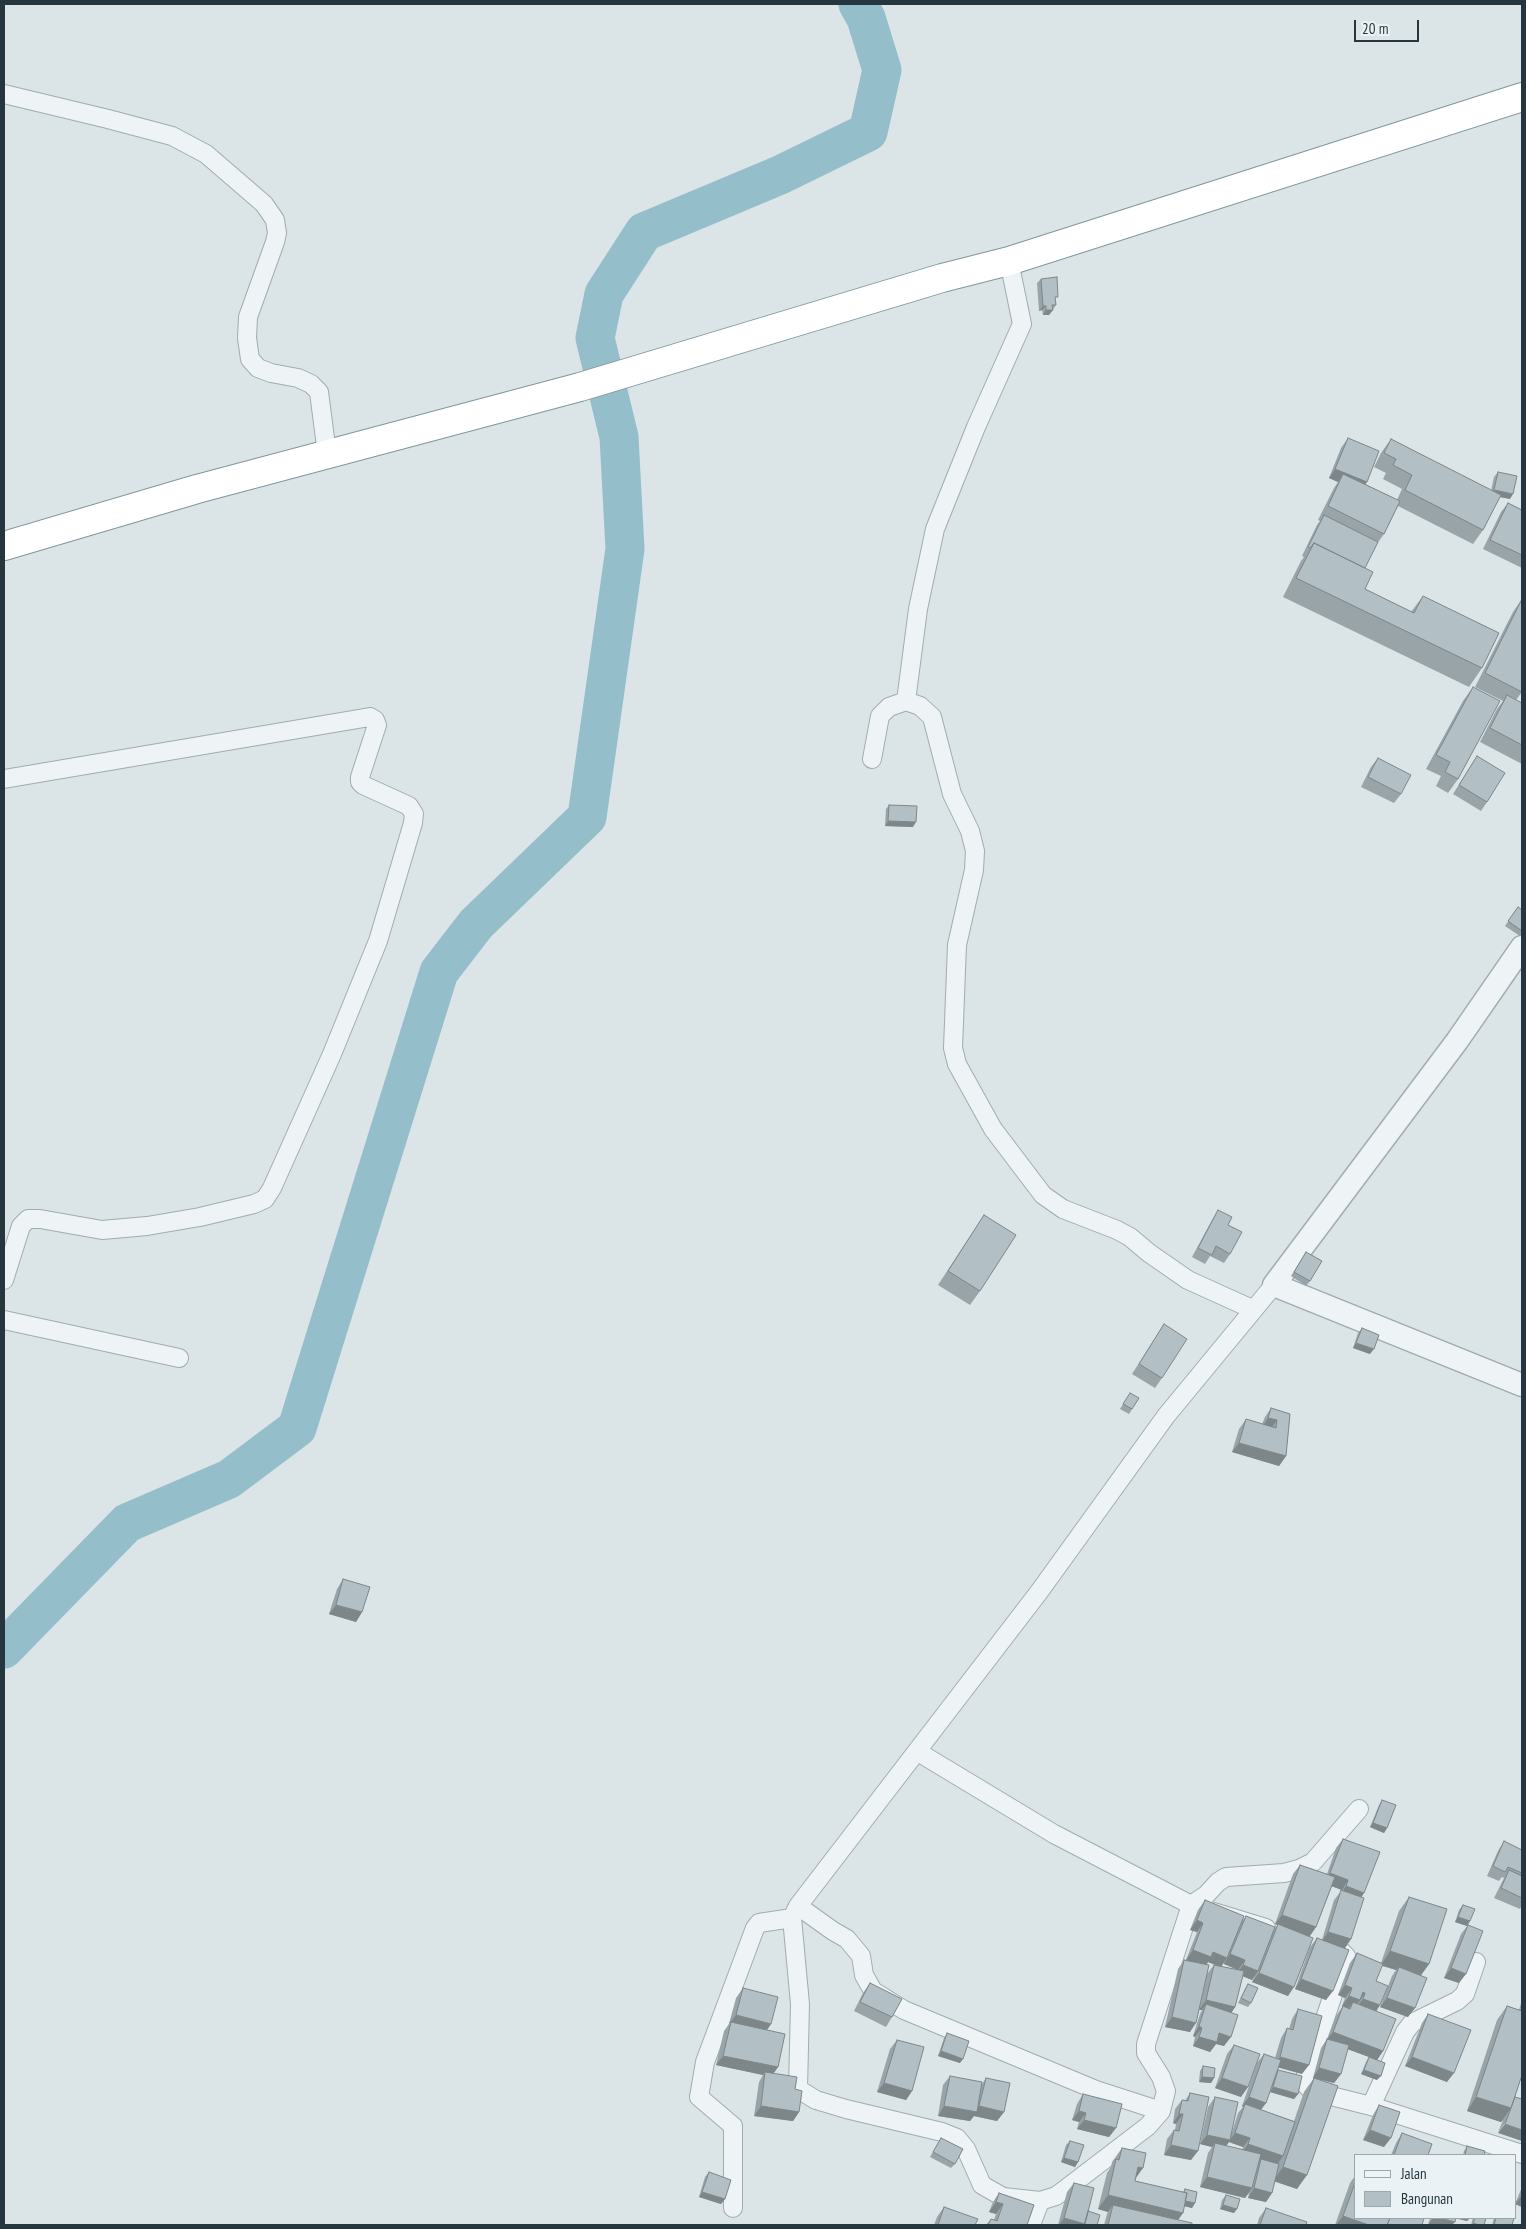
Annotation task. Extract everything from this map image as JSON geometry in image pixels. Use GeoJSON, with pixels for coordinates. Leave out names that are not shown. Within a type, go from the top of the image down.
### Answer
{"type":"FeatureCollection","features":[{"type":"Feature","properties":{"kind":"highway"},"geometry":{"type":"LineString","coordinates":[[4,546],[197,489],[580,387],[942,278],[1009,261],[1522,97]]}},
{"type":"Feature","properties":{"kind":"street"},"geometry":{"type":"LineString","coordinates":[[4,94],[108,118],[172,136],[206,154],[264,204],[275,220],[277,233],[248,317],[247,338],[250,359],[258,368],[271,373],[298,378],[312,384],[319,392],[327,454]]}},
{"type":"Feature","properties":{"kind":"street"},"geometry":{"type":"LineString","coordinates":[[906,701],[918,609],[935,530],[976,427],[1022,324],[1009,261]]}},
{"type":"Feature","properties":{"kind":"street"},"geometry":{"type":"LineString","coordinates":[[872,759],[880,716],[888,706],[906,701],[920,706],[932,717],[952,794],[970,831],[975,851],[974,870],[957,945],[953,1048],[957,1064],[989,1121],[1043,1194],[1063,1209],[1117,1230],[1130,1237],[1149,1253],[1188,1280],[1252,1309]]}},
{"type":"Feature","properties":{"kind":"street"},"geometry":{"type":"LineString","coordinates":[[4,779],[370,717],[375,720],[377,725],[360,782],[410,806],[414,814],[413,824],[378,941],[332,1054],[272,1188],[265,1198],[254,1204],[200,1217],[102,1230],[40,1219],[28,1219],[21,1226],[4,1280]]}},
{"type":"Feature","properties":{"kind":"street"},"geometry":{"type":"LineString","coordinates":[[733,2208],[733,2126],[699,2097],[705,2062],[759,1923],[795,1912],[1039,1592],[1166,1416],[1252,1309],[1274,1285],[1457,1041],[1522,947]]}},
{"type":"Feature","properties":{"kind":"street"},"geometry":{"type":"LineString","coordinates":[[1274,1285],[1522,1385]]}},
{"type":"Feature","properties":{"kind":"street"},"geometry":{"type":"LineString","coordinates":[[4,1320],[179,1358]]}},
{"type":"Feature","properties":{"kind":"street"},"geometry":{"type":"LineString","coordinates":[[918,1752],[1054,1834],[1191,1905],[1284,1933]]}},
{"type":"Feature","properties":{"kind":"street"},"geometry":{"type":"LineString","coordinates":[[795,1912],[800,2004],[798,2089],[816,2100],[846,2110],[942,2132],[957,2138],[966,2149],[982,2185],[1003,2197],[1040,2201],[1056,2196],[1068,2188],[1148,2126],[1162,2111],[1166,2091],[1162,2077],[1146,2053],[1146,2044],[1191,1905],[1206,1895],[1218,1882],[1226,1877],[1284,1873],[1299,1869],[1313,1862],[1359,1809]]}},
{"type":"Feature","properties":{"kind":"street"},"geometry":{"type":"LineString","coordinates":[[795,1912],[847,1939],[861,1956],[864,1975],[873,1991],[904,2010],[1096,2090],[1162,2111]]}},
{"type":"Feature","properties":{"kind":"street"},"geometry":{"type":"LineString","coordinates":[[1316,1943],[1341,1951],[1346,1956],[1306,2075],[1306,2085],[1311,2090],[1319,2093],[1371,2106],[1522,2154]]}},
{"type":"Feature","properties":{"kind":"street"},"geometry":{"type":"LineString","coordinates":[[1371,2106],[1405,2032],[1412,2022],[1456,2001],[1465,1994],[1476,1962]]}},
{"type":"Feature","properties":{"kind":"street"},"geometry":{"type":"LineString","coordinates":[[1031,2225],[1040,2201]]}},
{"type":"Feature","properties":{"kind":"building"},"geometry":{"type":"Polygon","coordinates":[[[1057,277],[1058,297],[1055,297],[1056,305],[1052,305],[1053,310],[1046,310],[1046,306],[1043,306],[1041,279],[1057,277]]]}},
{"type":"Feature","properties":{"kind":"building"},"geometry":{"type":"Polygon","coordinates":[[[1348,438],[1379,451],[1367,482],[1335,469],[1348,438]]]}},
{"type":"Feature","properties":{"kind":"building"},"geometry":{"type":"Polygon","coordinates":[[[1391,439],[1501,495],[1483,530],[1405,490],[1412,475],[1393,465],[1396,459],[1384,453],[1391,439]]]}},
{"type":"Feature","properties":{"kind":"building"},"geometry":{"type":"Polygon","coordinates":[[[1498,472],[1517,476],[1513,494],[1494,490],[1498,472]]]}},
{"type":"Feature","properties":{"kind":"building"},"geometry":{"type":"Polygon","coordinates":[[[1343,474],[1400,501],[1384,534],[1328,506],[1343,474]]]}},
{"type":"Feature","properties":{"kind":"building"},"geometry":{"type":"Polygon","coordinates":[[[1508,503],[1522,510],[1522,555],[1490,540],[1508,503]]]}},
{"type":"Feature","properties":{"kind":"building"},"geometry":{"type":"Polygon","coordinates":[[[1324,515],[1378,542],[1365,568],[1314,543],[1310,548],[1308,547],[1324,515]]]}},
{"type":"Feature","properties":{"kind":"building"},"geometry":{"type":"Polygon","coordinates":[[[1314,543],[1373,572],[1365,589],[1414,613],[1423,596],[1499,633],[1482,668],[1296,578],[1314,543]]]}},
{"type":"Feature","properties":{"kind":"building"},"geometry":{"type":"Polygon","coordinates":[[[1522,599],[1522,692],[1485,673],[1522,599]]]}},
{"type":"Feature","properties":{"kind":"building"},"geometry":{"type":"Polygon","coordinates":[[[1473,687],[1500,701],[1458,779],[1445,772],[1450,762],[1436,755],[1473,687]]]}},
{"type":"Feature","properties":{"kind":"building"},"geometry":{"type":"Polygon","coordinates":[[[1507,695],[1522,703],[1522,745],[1490,728],[1507,695]]]}},
{"type":"Feature","properties":{"kind":"building"},"geometry":{"type":"Polygon","coordinates":[[[1477,756],[1505,773],[1487,802],[1459,785],[1477,756]]]}},
{"type":"Feature","properties":{"kind":"building"},"geometry":{"type":"Polygon","coordinates":[[[1378,758],[1411,775],[1401,794],[1368,777],[1378,758]]]}},
{"type":"Feature","properties":{"kind":"building"},"geometry":{"type":"Polygon","coordinates":[[[889,805],[917,806],[916,822],[888,821],[889,805]]]}},
{"type":"Feature","properties":{"kind":"building"},"geometry":{"type":"Polygon","coordinates":[[[1518,907],[1522,910],[1522,931],[1508,921],[1518,907]]]}},
{"type":"Feature","properties":{"kind":"building"},"geometry":{"type":"Polygon","coordinates":[[[1218,1210],[1232,1217],[1228,1225],[1242,1232],[1230,1254],[1216,1246],[1212,1255],[1198,1248],[1218,1210]]]}},
{"type":"Feature","properties":{"kind":"building"},"geometry":{"type":"Polygon","coordinates":[[[984,1215],[1016,1235],[980,1291],[948,1271],[984,1215]]]}},
{"type":"Feature","properties":{"kind":"building"},"geometry":{"type":"Polygon","coordinates":[[[1306,1252],[1322,1261],[1310,1281],[1294,1272],[1306,1252]]]}},
{"type":"Feature","properties":{"kind":"building"},"geometry":{"type":"Polygon","coordinates":[[[1164,1324],[1187,1339],[1162,1378],[1139,1364],[1164,1324]]]}},
{"type":"Feature","properties":{"kind":"building"},"geometry":{"type":"Polygon","coordinates":[[[1362,1328],[1379,1335],[1374,1349],[1356,1343],[1362,1328]]]}},
{"type":"Feature","properties":{"kind":"building"},"geometry":{"type":"Polygon","coordinates":[[[1130,1393],[1139,1398],[1132,1409],[1123,1404],[1130,1393]]]}},
{"type":"Feature","properties":{"kind":"building"},"geometry":{"type":"Polygon","coordinates":[[[1271,1408],[1290,1414],[1286,1456],[1239,1443],[1246,1419],[1276,1428],[1277,1420],[1268,1418],[1271,1408]]]}},
{"type":"Feature","properties":{"kind":"building"},"geometry":{"type":"Polygon","coordinates":[[[343,1579],[370,1587],[362,1612],[336,1605],[343,1579]]]}},
{"type":"Feature","properties":{"kind":"building"},"geometry":{"type":"Polygon","coordinates":[[[1382,1800],[1396,1805],[1387,1828],[1373,1823],[1382,1800]]]}},
{"type":"Feature","properties":{"kind":"building"},"geometry":{"type":"Polygon","coordinates":[[[1343,1839],[1380,1852],[1364,1893],[1346,1886],[1348,1880],[1330,1873],[1343,1839]]]}},
{"type":"Feature","properties":{"kind":"building"},"geometry":{"type":"Polygon","coordinates":[[[1504,1841],[1522,1850],[1522,1873],[1508,1867],[1505,1872],[1493,1866],[1504,1841]]]}},
{"type":"Feature","properties":{"kind":"building"},"geometry":{"type":"Polygon","coordinates":[[[1300,1865],[1335,1877],[1316,1927],[1282,1915],[1300,1865]]]}},
{"type":"Feature","properties":{"kind":"building"},"geometry":{"type":"Polygon","coordinates":[[[1509,1870],[1522,1876],[1522,1898],[1501,1888],[1509,1870]]]}},
{"type":"Feature","properties":{"kind":"building"},"geometry":{"type":"Polygon","coordinates":[[[1341,1890],[1364,1898],[1351,1939],[1328,1932],[1341,1890]]]}},
{"type":"Feature","properties":{"kind":"building"},"geometry":{"type":"Polygon","coordinates":[[[1409,1897],[1447,1909],[1429,1964],[1390,1951],[1409,1897]]]}},
{"type":"Feature","properties":{"kind":"building"},"geometry":{"type":"Polygon","coordinates":[[[1205,1900],[1244,1916],[1227,1958],[1213,1952],[1211,1957],[1193,1950],[1203,1923],[1197,1920],[1205,1900]]]}},
{"type":"Feature","properties":{"kind":"building"},"geometry":{"type":"Polygon","coordinates":[[[1463,1905],[1475,1909],[1470,1921],[1458,1917],[1463,1905]]]}},
{"type":"Feature","properties":{"kind":"building"},"geometry":{"type":"Polygon","coordinates":[[[1246,1916],[1275,1927],[1258,1971],[1243,1965],[1245,1960],[1230,1954],[1246,1916]]]}},
{"type":"Feature","properties":{"kind":"building"},"geometry":{"type":"Polygon","coordinates":[[[1278,1924],[1313,1938],[1294,1987],[1259,1973],[1278,1924]]]}},
{"type":"Feature","properties":{"kind":"building"},"geometry":{"type":"Polygon","coordinates":[[[1468,1925],[1483,1931],[1466,1974],[1451,1968],[1468,1925]]]}},
{"type":"Feature","properties":{"kind":"building"},"geometry":{"type":"Polygon","coordinates":[[[1317,1938],[1349,1950],[1333,1991],[1301,1979],[1317,1938]]]}},
{"type":"Feature","properties":{"kind":"building"},"geometry":{"type":"Polygon","coordinates":[[[1357,1953],[1383,1964],[1376,1981],[1388,1986],[1380,2005],[1363,1999],[1365,1993],[1363,1992],[1360,2000],[1349,1996],[1352,1988],[1345,1985],[1357,1953]]]}},
{"type":"Feature","properties":{"kind":"building"},"geometry":{"type":"Polygon","coordinates":[[[1184,1960],[1209,1965],[1196,2023],[1172,2017],[1184,1960]]]}},
{"type":"Feature","properties":{"kind":"building"},"geometry":{"type":"Polygon","coordinates":[[[1214,1965],[1244,1971],[1235,2007],[1206,2000],[1214,1965]]]}},
{"type":"Feature","properties":{"kind":"building"},"geometry":{"type":"Polygon","coordinates":[[[1399,1967],[1427,1978],[1415,2008],[1387,1998],[1399,1967]]]}},
{"type":"Feature","properties":{"kind":"building"},"geometry":{"type":"Polygon","coordinates":[[[870,1983],[902,1999],[892,2017],[860,2002],[870,1983]]]}},
{"type":"Feature","properties":{"kind":"building"},"geometry":{"type":"Polygon","coordinates":[[[1248,1984],[1258,1988],[1251,2003],[1241,1998],[1248,1984]]]}},
{"type":"Feature","properties":{"kind":"building"},"geometry":{"type":"Polygon","coordinates":[[[743,1988],[778,1997],[771,2024],[736,2015],[743,1988]]]}},
{"type":"Feature","properties":{"kind":"building"},"geometry":{"type":"Polygon","coordinates":[[[1353,2002],[1396,2019],[1383,2051],[1333,2032],[1343,2006],[1350,2009],[1353,2002]]]}},
{"type":"Feature","properties":{"kind":"building"},"geometry":{"type":"Polygon","coordinates":[[[1206,2004],[1238,2015],[1231,2037],[1219,2033],[1217,2042],[1199,2037],[1202,2028],[1199,2026],[1206,2004]]]}},
{"type":"Feature","properties":{"kind":"building"},"geometry":{"type":"Polygon","coordinates":[[[1507,2006],[1522,2011],[1522,2075],[1511,2108],[1476,2097],[1507,2006]]]}},
{"type":"Feature","properties":{"kind":"building"},"geometry":{"type":"Polygon","coordinates":[[[1298,2009],[1322,2016],[1309,2065],[1280,2057],[1287,2028],[1293,2030],[1298,2009]]]}},
{"type":"Feature","properties":{"kind":"building"},"geometry":{"type":"Polygon","coordinates":[[[1428,2014],[1471,2030],[1454,2073],[1412,2057],[1428,2014]]]}},
{"type":"Feature","properties":{"kind":"building"},"geometry":{"type":"Polygon","coordinates":[[[731,2022],[785,2034],[778,2067],[723,2056],[731,2022]]]}},
{"type":"Feature","properties":{"kind":"building"},"geometry":{"type":"Polygon","coordinates":[[[947,2033],[969,2041],[963,2059],[941,2051],[947,2033]]]}},
{"type":"Feature","properties":{"kind":"building"},"geometry":{"type":"Polygon","coordinates":[[[1327,2039],[1349,2045],[1341,2074],[1319,2068],[1327,2039]]]}},
{"type":"Feature","properties":{"kind":"building"},"geometry":{"type":"Polygon","coordinates":[[[897,2040],[924,2047],[912,2091],[884,2083],[897,2040]]]}},
{"type":"Feature","properties":{"kind":"building"},"geometry":{"type":"Polygon","coordinates":[[[1234,2045],[1260,2054],[1248,2087],[1222,2078],[1234,2045]]]}},
{"type":"Feature","properties":{"kind":"building"},"geometry":{"type":"Polygon","coordinates":[[[1264,2054],[1281,2060],[1266,2103],[1249,2097],[1264,2054]]]}},
{"type":"Feature","properties":{"kind":"building"},"geometry":{"type":"Polygon","coordinates":[[[1369,2057],[1385,2063],[1381,2076],[1364,2070],[1369,2057]]]}},
{"type":"Feature","properties":{"kind":"building"},"geometry":{"type":"Polygon","coordinates":[[[1203,2066],[1215,2068],[1214,2078],[1202,2077],[1203,2066]]]}},
{"type":"Feature","properties":{"kind":"building"},"geometry":{"type":"Polygon","coordinates":[[[1278,2070],[1302,2076],[1298,2094],[1273,2087],[1278,2070]]]}},
{"type":"Feature","properties":{"kind":"building"},"geometry":{"type":"Polygon","coordinates":[[[765,2072],[797,2077],[795,2089],[802,2091],[799,2112],[761,2106],[765,2072]]]}},
{"type":"Feature","properties":{"kind":"building"},"geometry":{"type":"Polygon","coordinates":[[[950,2076],[982,2082],[977,2112],[944,2106],[950,2076]]]}},
{"type":"Feature","properties":{"kind":"building"},"geometry":{"type":"Polygon","coordinates":[[[986,2078],[1010,2083],[1004,2112],[979,2106],[986,2078]]]}},
{"type":"Feature","properties":{"kind":"building"},"geometry":{"type":"Polygon","coordinates":[[[1314,2078],[1338,2086],[1307,2175],[1283,2167],[1314,2078]]]}},
{"type":"Feature","properties":{"kind":"building"},"geometry":{"type":"Polygon","coordinates":[[[1190,2093],[1209,2097],[1198,2151],[1171,2145],[1174,2130],[1179,2131],[1183,2114],[1179,2114],[1182,2100],[1188,2101],[1190,2093]]]}},
{"type":"Feature","properties":{"kind":"building"},"geometry":{"type":"Polygon","coordinates":[[[1083,2094],[1122,2104],[1116,2128],[1084,2120],[1086,2113],[1079,2111],[1083,2094]]]}},
{"type":"Feature","properties":{"kind":"building"},"geometry":{"type":"Polygon","coordinates":[[[1215,2097],[1238,2102],[1230,2140],[1207,2135],[1215,2097]]]}},
{"type":"Feature","properties":{"kind":"building"},"geometry":{"type":"Polygon","coordinates":[[[1515,2097],[1522,2099],[1522,2130],[1505,2124],[1515,2097]]]}},
{"type":"Feature","properties":{"kind":"building"},"geometry":{"type":"Polygon","coordinates":[[[1245,2104],[1295,2122],[1283,2156],[1248,2144],[1250,2138],[1235,2133],[1245,2104]]]}},
{"type":"Feature","properties":{"kind":"building"},"geometry":{"type":"Polygon","coordinates":[[[1379,2105],[1400,2112],[1391,2138],[1370,2130],[1379,2105]]]}},
{"type":"Feature","properties":{"kind":"building"},"geometry":{"type":"Polygon","coordinates":[[[1402,2133],[1432,2144],[1428,2154],[1394,2154],[1402,2133]]]}},
{"type":"Feature","properties":{"kind":"building"},"geometry":{"type":"Polygon","coordinates":[[[941,2138],[963,2149],[955,2164],[933,2152],[941,2138]]]}},
{"type":"Feature","properties":{"kind":"building"},"geometry":{"type":"Polygon","coordinates":[[[1070,2141],[1084,2145],[1078,2162],[1064,2158],[1070,2141]]]}},
{"type":"Feature","properties":{"kind":"building"},"geometry":{"type":"Polygon","coordinates":[[[1215,2143],[1261,2154],[1252,2188],[1207,2177],[1215,2143]]]}},
{"type":"Feature","properties":{"kind":"building"},"geometry":{"type":"Polygon","coordinates":[[[1467,2146],[1485,2151],[1484,2154],[1465,2154],[1467,2146]]]}},
{"type":"Feature","properties":{"kind":"building"},"geometry":{"type":"Polygon","coordinates":[[[1122,2148],[1146,2153],[1143,2168],[1138,2167],[1135,2181],[1187,2193],[1183,2213],[1108,2195],[1116,2159],[1119,2160],[1122,2148]]]}},
{"type":"Feature","properties":{"kind":"building"},"geometry":{"type":"Polygon","coordinates":[[[1261,2159],[1279,2164],[1272,2193],[1254,2188],[1261,2159]]]}},
{"type":"Feature","properties":{"kind":"building"},"geometry":{"type":"Polygon","coordinates":[[[709,2172],[731,2180],[725,2199],[702,2192],[709,2172]]]}},
{"type":"Feature","properties":{"kind":"building"},"geometry":{"type":"Polygon","coordinates":[[[1074,2183],[1094,2188],[1085,2224],[1064,2218],[1074,2183]]]}},
{"type":"Feature","properties":{"kind":"building"},"geometry":{"type":"Polygon","coordinates":[[[1354,2186],[1354,2219],[1390,2219],[1387,2225],[1369,2225],[1343,2216],[1354,2186]]]}},
{"type":"Feature","properties":{"kind":"building"},"geometry":{"type":"Polygon","coordinates":[[[1185,2189],[1197,2192],[1195,2203],[1185,2201],[1187,2193],[1184,2192],[1185,2189]]]}},
{"type":"Feature","properties":{"kind":"building"},"geometry":{"type":"Polygon","coordinates":[[[999,2193],[1034,2205],[1027,2225],[988,2225],[991,2219],[997,2221],[1003,2204],[996,2202],[999,2193]]]}},
{"type":"Feature","properties":{"kind":"building"},"geometry":{"type":"Polygon","coordinates":[[[1226,2195],[1240,2199],[1237,2209],[1223,2205],[1226,2195]]]}},
{"type":"Feature","properties":{"kind":"building"},"geometry":{"type":"Polygon","coordinates":[[[1113,2205],[1192,2223],[1192,2225],[1108,2225],[1113,2205]]]}},
{"type":"Feature","properties":{"kind":"building"},"geometry":{"type":"Polygon","coordinates":[[[944,2207],[978,2219],[975,2225],[938,2225],[944,2207]]]}},
{"type":"Feature","properties":{"kind":"building"},"geometry":{"type":"Polygon","coordinates":[[[1266,2208],[1307,2222],[1306,2225],[1260,2225],[1266,2208]]]}},
{"type":"Feature","properties":{"kind":"building"},"geometry":{"type":"Polygon","coordinates":[[[1088,2211],[1100,2215],[1097,2225],[1084,2225],[1088,2211]]]}},
{"type":"Feature","properties":{"kind":"building"},"geometry":{"type":"Polygon","coordinates":[[[1390,2219],[1424,2219],[1422,2225],[1387,2225],[1390,2219]]]}},
{"type":"Feature","properties":{"kind":"building"},"geometry":{"type":"Polygon","coordinates":[[[1444,2219],[1456,2219],[1455,2222],[1444,2219]]]}},
{"type":"Feature","properties":{"kind":"building"},"geometry":{"type":"Polygon","coordinates":[[[1475,2219],[1486,2219],[1484,2225],[1473,2223],[1475,2219]]]}},
{"type":"Feature","properties":{"kind":"building"},"geometry":{"type":"Polygon","coordinates":[[[1496,2219],[1514,2219],[1512,2225],[1494,2225],[1496,2219]]]}},
{"type":"Feature","properties":{"kind":"waterway"},"geometry":{"type":"LineString","coordinates":[[4,1649],[127,1523],[229,1479],[297,1428],[439,972],[476,924],[587,817],[625,549],[619,437],[595,338],[604,294],[644,232],[780,175],[868,132],[882,70],[866,18],[858,4]]}}]}
